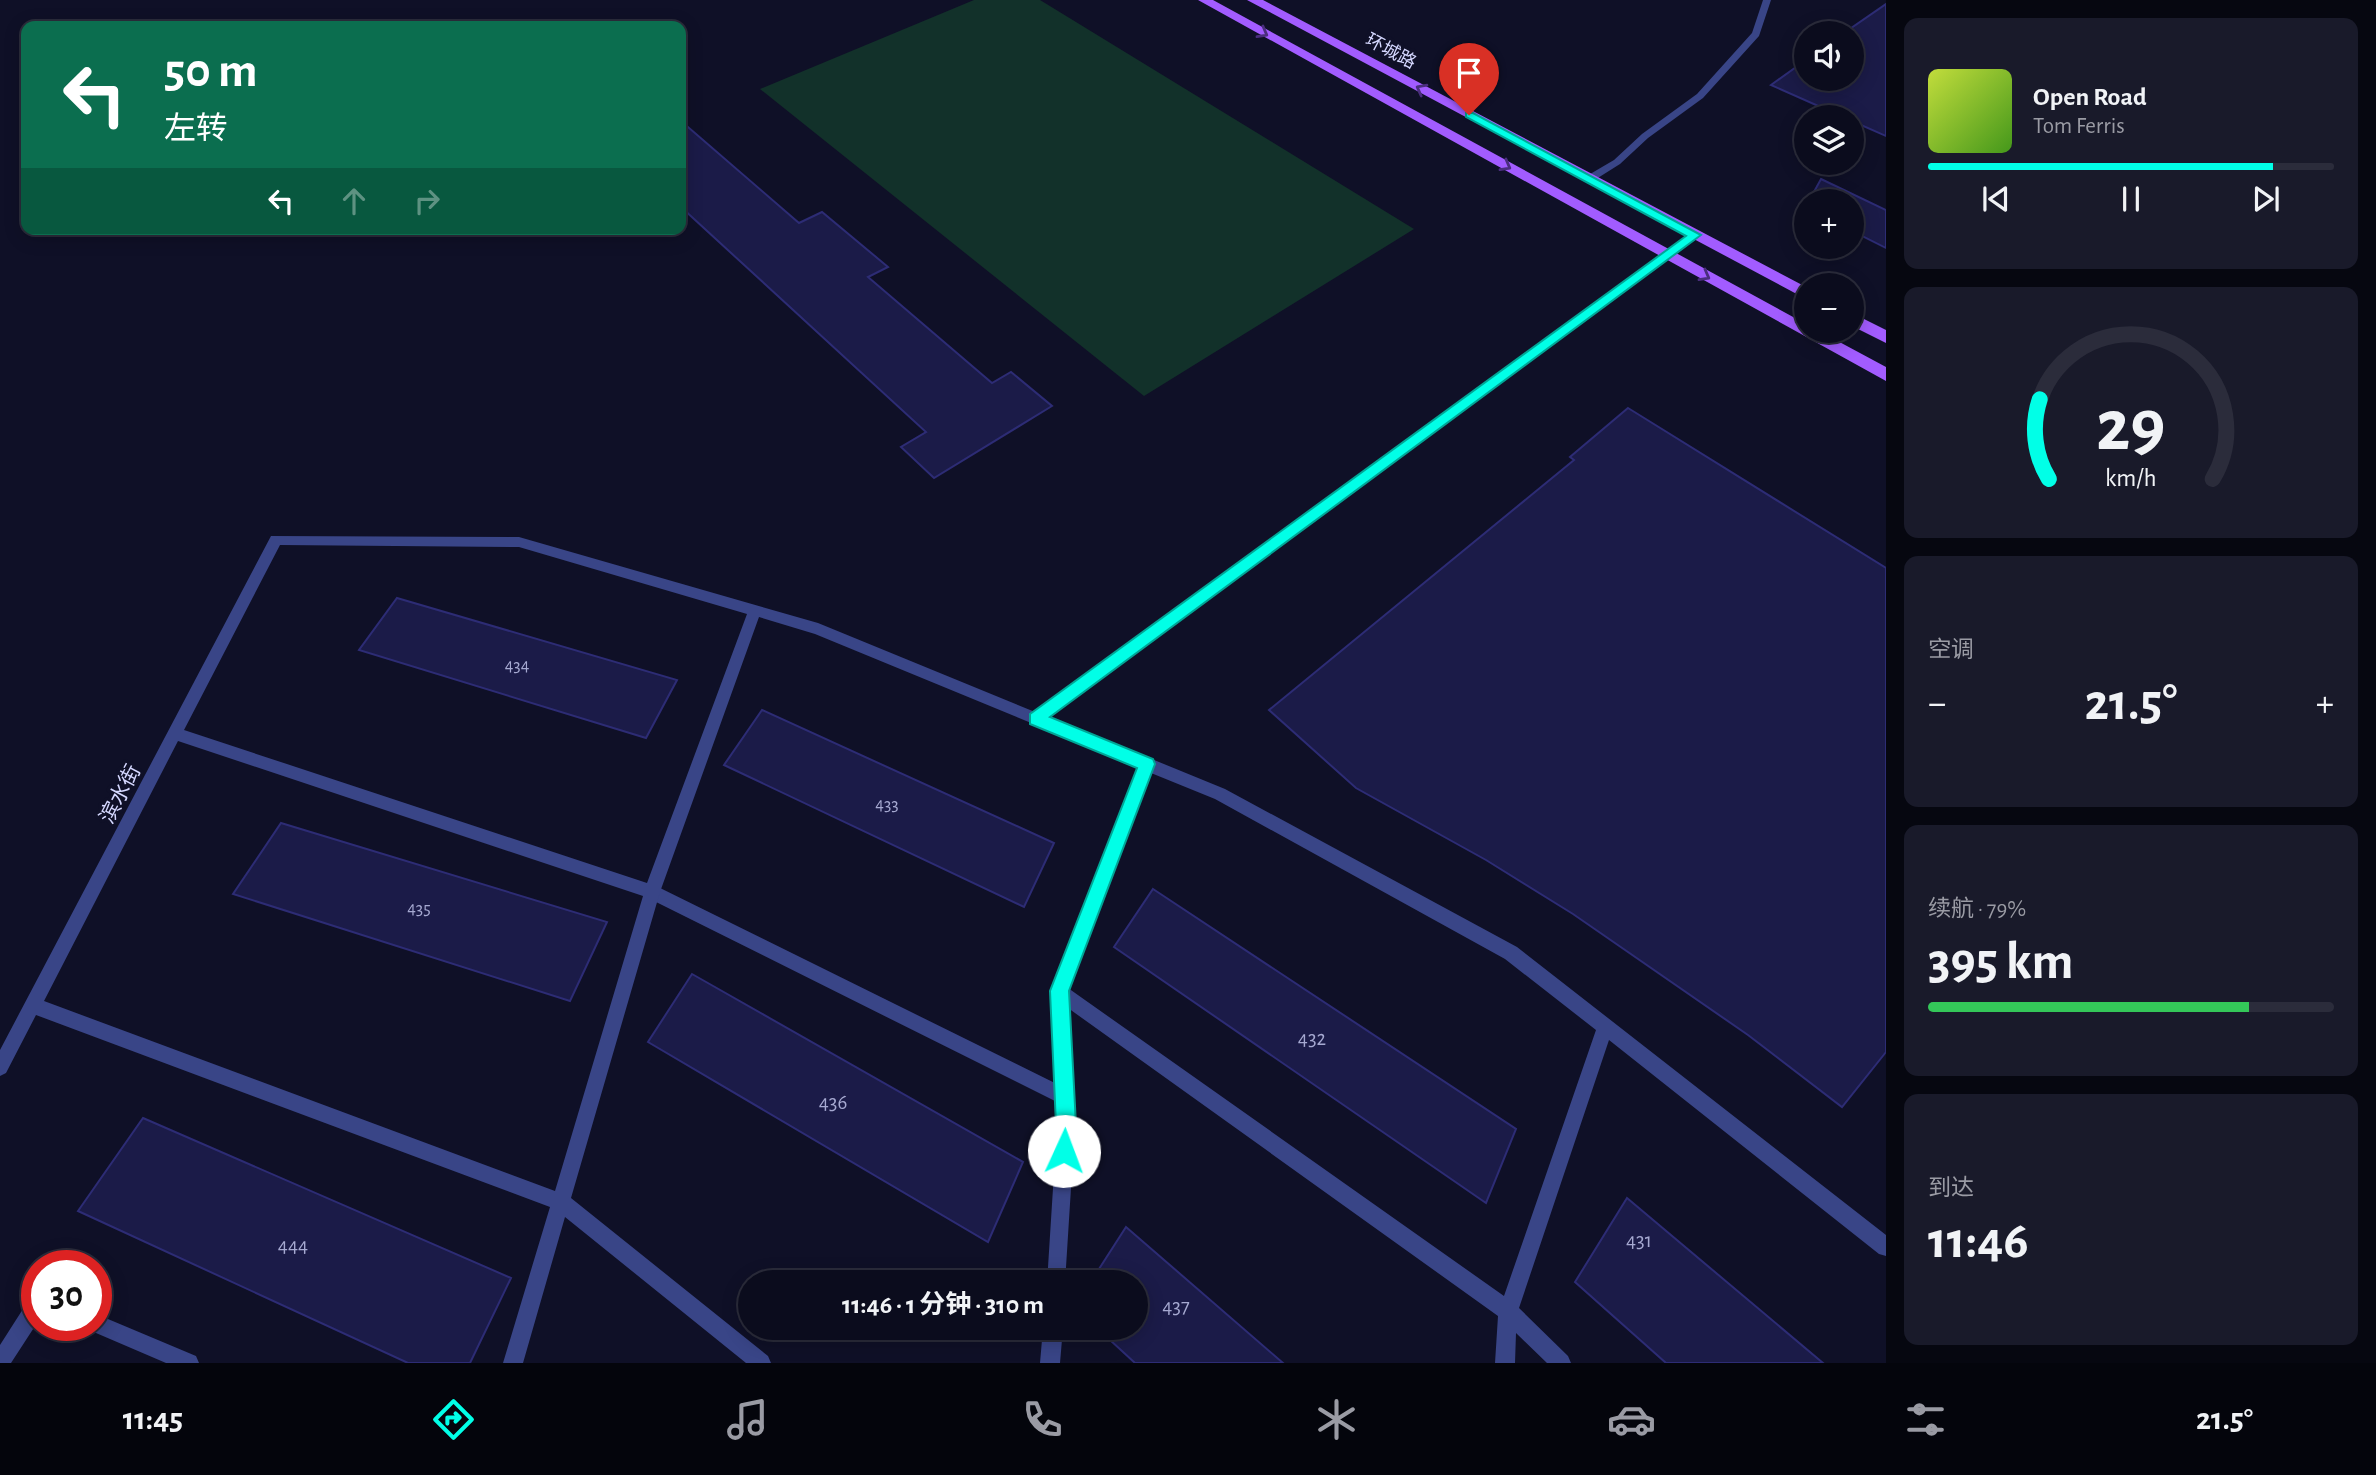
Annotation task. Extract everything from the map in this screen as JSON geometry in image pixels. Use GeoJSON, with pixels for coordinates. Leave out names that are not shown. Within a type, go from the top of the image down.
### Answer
{"type":"FeatureCollection","features":[{"type":"Feature","properties":{"kind":"main road"},"geometry":{"type":"LineString","coordinates":[[1204,0],[1886,375]]}},
{"type":"Feature","properties":{"kind":"main road","name":"环城路"},"geometry":{"type":"LineString","coordinates":[[1254,0],[1794,288]]}},
{"type":"Feature","properties":{"kind":"main road"},"geometry":{"type":"LineString","coordinates":[[1864,325],[1886,337]]}},
{"type":"Feature","properties":{"kind":"street"},"geometry":{"type":"LineString","coordinates":[[1589,179],[1617,162],[1645,136],[1700,96],[1756,34],[1767,0]]}},
{"type":"Feature","properties":{"kind":"street"},"geometry":{"type":"LineString","coordinates":[[1036,719],[1695,235]]}},
{"type":"Feature","properties":{"kind":"street","name":"滨水街"},"geometry":{"type":"LineString","coordinates":[[0,1067],[276,540],[519,542],[755,611]]}},
{"type":"Feature","properties":{"kind":"street"},"geometry":{"type":"LineString","coordinates":[[513,1363],[652,892],[755,611],[818,629],[1220,794],[1511,953],[1886,1247]]}},
{"type":"Feature","properties":{"kind":"street"},"geometry":{"type":"LineString","coordinates":[[175,733],[652,892],[1065,1097]]}},
{"type":"Feature","properties":{"kind":"street"},"geometry":{"type":"LineString","coordinates":[[1057,1270],[1065,1097],[1059,991],[1147,764]]}},
{"type":"Feature","properties":{"kind":"street"},"geometry":{"type":"LineString","coordinates":[[1059,991],[1508,1311],[1561,1363]]}},
{"type":"Feature","properties":{"kind":"street"},"geometry":{"type":"LineString","coordinates":[[33,1005],[561,1202],[761,1363]]}},
{"type":"Feature","properties":{"kind":"street"},"geometry":{"type":"LineString","coordinates":[[1505,1363],[1508,1311],[1605,1027]]}},
{"type":"Feature","properties":{"kind":"street"},"geometry":{"type":"LineString","coordinates":[[112,1329],[189,1363]]}},
{"type":"Feature","properties":{"kind":"street"},"geometry":{"type":"LineString","coordinates":[[0,1362],[21,1330]]}},
{"type":"Feature","properties":{"kind":"street"},"geometry":{"type":"LineString","coordinates":[[1050,1363],[1052,1340]]}},
{"type":"Feature","properties":{"kind":"green space"},"geometry":{"type":"Polygon","coordinates":[[[974,0],[1040,0],[1414,229],[1144,396],[760,89],[974,0]]]}},
{"type":"Feature","properties":{"kind":"building"},"geometry":{"type":"Polygon","coordinates":[[[1886,4],[1886,136],[1864,126],[1864,105],[1816,105],[1771,85],[1794,69],[1794,91],[1864,91],[1864,21],[1861,21],[1886,4]]]}},
{"type":"Feature","properties":{"kind":"building"},"geometry":{"type":"Polygon","coordinates":[[[686,125],[799,223],[822,212],[888,267],[868,277],[992,383],[1011,372],[1052,406],[934,478],[901,447],[926,432],[686,212],[686,125]]]}},
{"type":"Feature","properties":{"kind":"building"},"geometry":{"type":"Polygon","coordinates":[[[1821,179],[1842,189],[1816,189],[1821,179]]]}},
{"type":"Feature","properties":{"kind":"building"},"geometry":{"type":"Polygon","coordinates":[[[1864,200],[1886,210],[1886,248],[1864,237],[1864,200]]]}},
{"type":"Feature","properties":{"kind":"building"},"geometry":{"type":"Polygon","coordinates":[[[1628,408],[1886,568],[1886,1052],[1842,1107],[1748,1035],[1573,914],[1486,860],[1356,788],[1269,710],[1574,460],[1570,457],[1628,408]]]}},
{"type":"Feature","properties":{"kind":"building"},"geometry":{"type":"Polygon","coordinates":[[[397,598],[677,680],[646,738],[359,650],[397,598]]]}},
{"type":"Feature","properties":{"kind":"building"},"geometry":{"type":"Polygon","coordinates":[[[762,710],[1054,843],[1024,907],[724,765],[762,710]]]}},
{"type":"Feature","properties":{"kind":"building"},"geometry":{"type":"Polygon","coordinates":[[[281,823],[607,922],[570,1001],[233,894],[281,823]]]}},
{"type":"Feature","properties":{"kind":"building"},"geometry":{"type":"Polygon","coordinates":[[[1153,889],[1516,1129],[1486,1203],[1114,947],[1153,889]]]}},
{"type":"Feature","properties":{"kind":"building"},"geometry":{"type":"Polygon","coordinates":[[[692,974],[1023,1162],[988,1242],[648,1042],[692,974]]]}},
{"type":"Feature","properties":{"kind":"building"},"geometry":{"type":"Polygon","coordinates":[[[143,1118],[511,1278],[470,1363],[408,1363],[78,1211],[143,1118]]]}},
{"type":"Feature","properties":{"kind":"building"},"geometry":{"type":"Polygon","coordinates":[[[1627,1198],[1823,1363],[1666,1363],[1575,1282],[1627,1198]]]}},
{"type":"Feature","properties":{"kind":"building"},"geometry":{"type":"Polygon","coordinates":[[[1126,1227],[1283,1363],[1135,1363],[1110,1340],[1148,1340],[1148,1270],[1098,1270],[1126,1227]]]}},
{"type":"Feature","properties":{"kind":"route"},"geometry":{"type":"LineString","coordinates":[[1064,1151],[1066,1125],[1059,991],[1147,764],[1036,719],[1695,235],[1469,115]]}}]}
